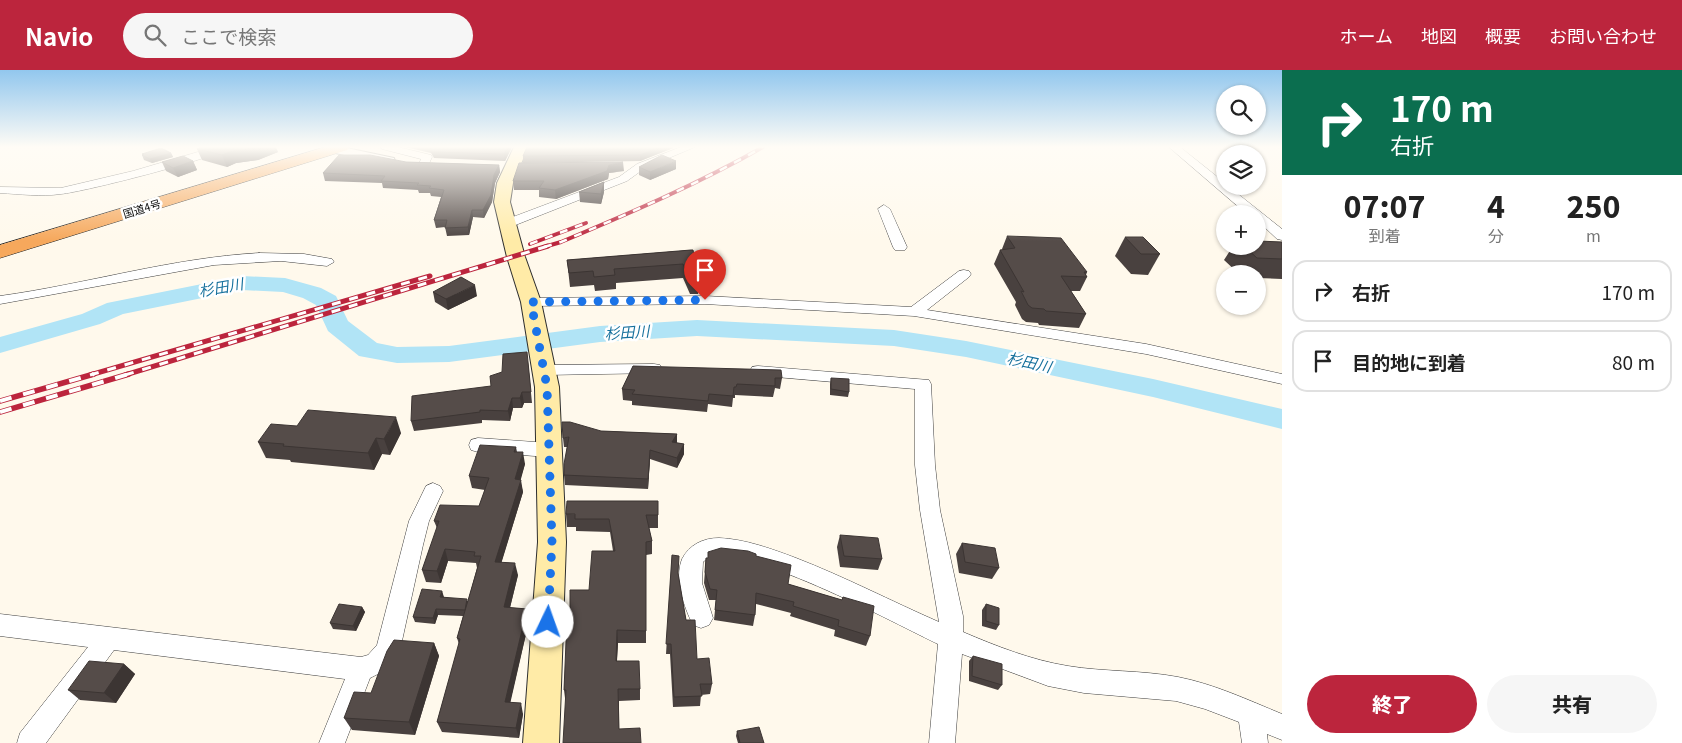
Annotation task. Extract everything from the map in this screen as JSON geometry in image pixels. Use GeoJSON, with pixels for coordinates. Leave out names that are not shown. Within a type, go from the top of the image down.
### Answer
{"type":"FeatureCollection","features":[{"type":"Feature","properties":{"kind":"highway","name":"国道4号"},"geometry":{"type":"LineString","coordinates":[[0,244],[225,178]]}},
{"type":"Feature","properties":{"kind":"highway","name":"国道4号"},"geometry":{"type":"LineString","coordinates":[[0,252],[233,178]]}},
{"type":"Feature","properties":{"kind":"main road"},"geometry":{"type":"LineString","coordinates":[[504,178],[502,193],[504,209],[516,257],[531,304],[547,387],[552,542],[541,743]]}},
{"type":"Feature","properties":{"kind":"street"},"geometry":{"type":"LineString","coordinates":[[0,190],[61,191],[116,178]]}},
{"type":"Feature","properties":{"kind":"street"},"geometry":{"type":"LineString","coordinates":[[509,223],[624,178]]}},
{"type":"Feature","properties":{"kind":"street"},"geometry":{"type":"LineString","coordinates":[[1212,178],[1244,205]]}},
{"type":"Feature","properties":{"kind":"street"},"geometry":{"type":"LineString","coordinates":[[884,209],[900,247]]}},
{"type":"Feature","properties":{"kind":"street"},"geometry":{"type":"LineString","coordinates":[[1266,223],[1282,236]]}},
{"type":"Feature","properties":{"kind":"street"},"geometry":{"type":"LineString","coordinates":[[0,300],[42,295],[234,256],[291,256],[327,262]]}},
{"type":"Feature","properties":{"kind":"street"},"geometry":{"type":"LineString","coordinates":[[914,312],[964,274]]}},
{"type":"Feature","properties":{"kind":"street"},"geometry":{"type":"LineString","coordinates":[[531,304],[705,300],[914,312],[1146,348],[1282,378]]}},
{"type":"Feature","properties":{"kind":"street"},"geometry":{"type":"LineString","coordinates":[[544,367],[669,368]]}},
{"type":"Feature","properties":{"kind":"street"},"geometry":{"type":"LineString","coordinates":[[740,370],[799,372],[923,384],[925,465],[929,501],[951,616],[942,743]]}},
{"type":"Feature","properties":{"kind":"street"},"geometry":{"type":"LineString","coordinates":[[478,445],[549,450]]}},
{"type":"Feature","properties":{"kind":"street"},"geometry":{"type":"LineString","coordinates":[[0,625],[360,669],[372,667],[381,661],[388,650],[412,544],[419,521],[433,491]]}},
{"type":"Feature","properties":{"kind":"street"},"geometry":{"type":"LineString","coordinates":[[701,618],[692,585],[690,568],[695,557],[700,550],[709,547],[745,550],[785,562],[950,638],[1048,674],[1140,684],[1194,693],[1282,727]]}},
{"type":"Feature","properties":{"kind":"street"},"geometry":{"type":"LineString","coordinates":[[30,743],[110,638]]}},
{"type":"Feature","properties":{"kind":"street"},"geometry":{"type":"LineString","coordinates":[[332,743],[360,669]]}},
{"type":"Feature","properties":{"kind":"street"},"geometry":{"type":"LineString","coordinates":[[1251,715],[1255,743]]}},
{"type":"Feature","properties":{"kind":"building"},"geometry":{"type":"Polygon","coordinates":[[[383,178],[493,178],[491,195],[483,210],[472,210],[468,227],[445,228],[447,220],[434,220],[444,190],[429,188],[431,186],[417,185],[419,183],[381,181],[383,178]]]}},
{"type":"Feature","properties":{"kind":"building"},"geometry":{"type":"Polygon","coordinates":[[[514,178],[587,178],[555,190],[539,188],[544,181],[513,181],[514,178]]]}},
{"type":"Feature","properties":{"kind":"building"},"geometry":{"type":"Polygon","coordinates":[[[604,182],[601,194],[579,192],[604,182]]]}},
{"type":"Feature","properties":{"kind":"building"},"geometry":{"type":"Polygon","coordinates":[[[1007,236],[1061,238],[1087,272],[1084,272],[1087,277],[1061,276],[1086,314],[1046,311],[1044,309],[1032,308],[1028,305],[1021,291],[1024,292],[1000,250],[1015,248],[1007,236]]]}},
{"type":"Feature","properties":{"kind":"building"},"geometry":{"type":"Polygon","coordinates":[[[1125,237],[1143,237],[1160,254],[1141,254],[1125,237]]]}},
{"type":"Feature","properties":{"kind":"building"},"geometry":{"type":"Polygon","coordinates":[[[1266,241],[1282,242],[1282,259],[1257,258],[1254,255],[1266,255],[1266,241]]]}},
{"type":"Feature","properties":{"kind":"building"},"geometry":{"type":"Polygon","coordinates":[[[693,250],[699,280],[690,280],[683,264],[614,269],[615,275],[594,277],[593,271],[569,273],[567,260],[693,250]]]}},
{"type":"Feature","properties":{"kind":"building"},"geometry":{"type":"Polygon","coordinates":[[[461,277],[475,285],[446,299],[433,292],[461,277]]]}},
{"type":"Feature","properties":{"kind":"building"},"geometry":{"type":"Polygon","coordinates":[[[527,352],[531,392],[522,392],[520,398],[512,398],[508,411],[480,410],[480,412],[411,421],[412,396],[491,386],[490,376],[502,372],[503,354],[527,352]]]}},
{"type":"Feature","properties":{"kind":"building"},"geometry":{"type":"Polygon","coordinates":[[[633,366],[781,370],[782,378],[775,378],[775,386],[737,384],[734,387],[733,396],[709,394],[708,401],[632,394],[635,390],[622,389],[633,366]]]}},
{"type":"Feature","properties":{"kind":"building"},"geometry":{"type":"Polygon","coordinates":[[[831,378],[849,379],[849,392],[831,389],[831,378]]]}},
{"type":"Feature","properties":{"kind":"building"},"geometry":{"type":"Polygon","coordinates":[[[308,410],[396,417],[384,439],[376,438],[368,453],[258,442],[271,424],[297,426],[308,410]]]}},
{"type":"Feature","properties":{"kind":"building"},"geometry":{"type":"Polygon","coordinates":[[[562,422],[570,422],[601,431],[677,434],[672,442],[684,444],[677,458],[650,450],[648,479],[564,475],[569,437],[563,438],[562,422]]]}},
{"type":"Feature","properties":{"kind":"building"},"geometry":{"type":"Polygon","coordinates":[[[480,445],[516,447],[514,452],[523,452],[515,479],[521,480],[495,562],[515,563],[504,607],[527,609],[505,702],[521,703],[516,728],[437,722],[460,639],[457,638],[481,556],[474,556],[475,552],[445,549],[437,571],[422,570],[439,521],[434,521],[440,505],[479,506],[489,478],[469,476],[480,445]]]}},
{"type":"Feature","properties":{"kind":"building"},"geometry":{"type":"Polygon","coordinates":[[[567,501],[658,501],[658,515],[646,515],[652,541],[646,542],[646,631],[617,630],[616,661],[639,661],[640,689],[618,689],[619,729],[640,728],[641,743],[563,743],[566,642],[568,624],[570,624],[570,590],[589,590],[592,551],[615,551],[609,519],[575,519],[575,514],[566,514],[567,501]]]}},
{"type":"Feature","properties":{"kind":"building"},"geometry":{"type":"Polygon","coordinates":[[[840,535],[878,538],[882,559],[844,556],[840,535]]]}},
{"type":"Feature","properties":{"kind":"building"},"geometry":{"type":"Polygon","coordinates":[[[962,543],[995,548],[999,568],[965,562],[962,543]]]}},
{"type":"Feature","properties":{"kind":"building"},"geometry":{"type":"Polygon","coordinates":[[[721,548],[748,551],[756,554],[756,556],[791,565],[788,584],[842,600],[843,597],[874,606],[870,636],[838,626],[839,620],[793,606],[794,602],[756,593],[755,615],[715,610],[717,590],[710,589],[705,572],[706,558],[708,558],[708,552],[721,548]]]}},
{"type":"Feature","properties":{"kind":"building"},"geometry":{"type":"Polygon","coordinates":[[[672,555],[679,556],[678,573],[686,620],[695,620],[697,659],[709,658],[712,684],[700,684],[702,696],[674,697],[671,644],[666,644],[672,555]]]}},
{"type":"Feature","properties":{"kind":"building"},"geometry":{"type":"Polygon","coordinates":[[[422,589],[442,591],[440,597],[467,599],[465,610],[436,609],[433,618],[413,617],[422,589]]]}},
{"type":"Feature","properties":{"kind":"building"},"geometry":{"type":"Polygon","coordinates":[[[339,604],[362,607],[353,626],[330,623],[339,604]]]}},
{"type":"Feature","properties":{"kind":"building"},"geometry":{"type":"Polygon","coordinates":[[[986,604],[999,608],[999,625],[986,621],[986,604]]]}},
{"type":"Feature","properties":{"kind":"building"},"geometry":{"type":"Polygon","coordinates":[[[394,640],[434,643],[409,722],[344,718],[354,692],[371,693],[387,651],[394,640]]]}},
{"type":"Feature","properties":{"kind":"building"},"geometry":{"type":"Polygon","coordinates":[[[973,656],[1002,664],[1002,685],[972,676],[973,656]]]}},
{"type":"Feature","properties":{"kind":"building"},"geometry":{"type":"Polygon","coordinates":[[[89,661],[124,664],[104,693],[68,690],[89,661]]]}},
{"type":"Feature","properties":{"kind":"building"},"geometry":{"type":"Polygon","coordinates":[[[759,727],[764,743],[740,743],[737,731],[759,727]]]}},
{"type":"Feature","properties":{"kind":"waterway","name":"杉田川"},"geometry":{"type":"LineString","coordinates":[[0,345],[91,319],[116,308],[242,283],[285,285],[312,293],[327,301],[337,325],[369,350],[397,355],[449,354],[600,334],[697,328],[894,338],[966,349],[1153,388],[1282,419]]}},
{"type":"Feature","properties":{"kind":"railway"},"geometry":{"type":"LineString","coordinates":[[544,247],[561,242],[613,220],[703,178]]}},
{"type":"Feature","properties":{"kind":"railway"},"geometry":{"type":"LineString","coordinates":[[530,244],[586,223]]}},
{"type":"Feature","properties":{"kind":"railway"},"geometry":{"type":"LineString","coordinates":[[125,375],[548,246]]}},
{"type":"Feature","properties":{"kind":"railway"},"geometry":{"type":"LineString","coordinates":[[90,375],[430,276]]}},
{"type":"Feature","properties":{"kind":"railway"},"geometry":{"type":"LineString","coordinates":[[0,401],[94,374]]}},
{"type":"Feature","properties":{"kind":"railway"},"geometry":{"type":"LineString","coordinates":[[0,412],[129,374]]}},
{"type":"Feature","properties":{"kind":"route"},"geometry":{"type":"LineString","coordinates":[[548,622],[552,542],[547,387],[531,302],[705,300]]}}]}
